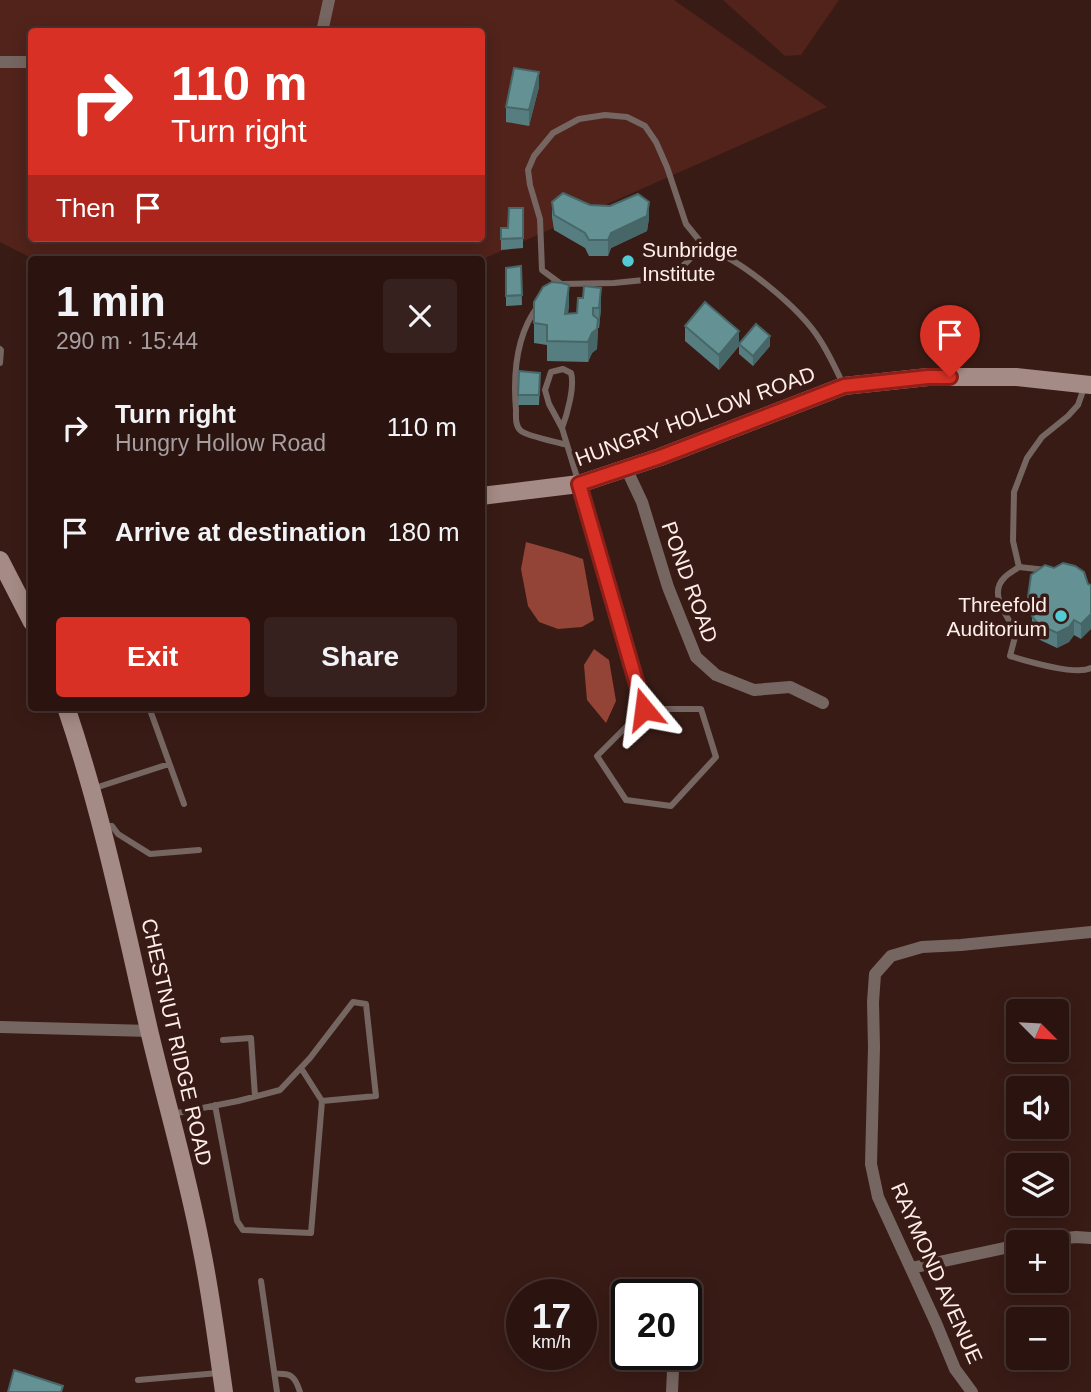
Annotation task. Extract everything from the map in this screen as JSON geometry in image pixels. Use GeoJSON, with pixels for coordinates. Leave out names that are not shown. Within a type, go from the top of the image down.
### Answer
{"type":"FeatureCollection","features":[{"type":"Feature","properties":{"kind":"main road","name":"HUNGRY HOLLOW ROAD"},"geometry":{"type":"LineString","coordinates":[[485,496],[579,484],[660,457],[844,386],[928,377],[1016,377],[1088,384]]}},
{"type":"Feature","properties":{"kind":"main road"},"geometry":{"type":"LineString","coordinates":[[0,560],[28,614]]}},
{"type":"Feature","properties":{"kind":"main road","name":"CHESTNUT RIDGE ROAD"},"geometry":{"type":"LineString","coordinates":[[67,711],[102,826],[201,1245],[224,1392]]}},
{"type":"Feature","properties":{"kind":"street"},"geometry":{"type":"LineString","coordinates":[[323,28],[329,0]]}},
{"type":"Feature","properties":{"kind":"street"},"geometry":{"type":"LineString","coordinates":[[0,62],[28,62]]}},
{"type":"Feature","properties":{"kind":"street","name":"POND ROAD"},"geometry":{"type":"LineString","coordinates":[[626,468],[642,502],[668,587],[696,657],[716,675],[754,690],[790,687],[823,703]]}},
{"type":"Feature","properties":{"kind":"street","name":"RAYMOND AVENUE"},"geometry":{"type":"LineString","coordinates":[[972,1392],[955,1369],[878,1196],[871,1164],[875,974],[891,956],[922,947],[1091,932]]}},
{"type":"Feature","properties":{"kind":"street"},"geometry":{"type":"LineString","coordinates":[[0,1027],[150,1031]]}},
{"type":"Feature","properties":{"kind":"street"},"geometry":{"type":"LineString","coordinates":[[1069,1238],[1091,1238]]}},
{"type":"Feature","properties":{"kind":"street"},"geometry":{"type":"LineString","coordinates":[[911,1268],[1006,1248]]}},
{"type":"Feature","properties":{"kind":"street"},"geometry":{"type":"LineString","coordinates":[[672,1392],[673,1370]]}},
{"type":"Feature","properties":{"kind":"lane"},"geometry":{"type":"LineString","coordinates":[[605,115],[627,117],[645,127],[656,142],[686,224],[702,247],[685,264],[664,278],[601,283],[557,282],[542,271],[540,219],[528,170],[534,156],[553,132],[579,119],[605,115]]}},
{"type":"Feature","properties":{"kind":"lane"},"geometry":{"type":"LineString","coordinates":[[702,247],[738,264],[794,309],[820,340],[844,386]]}},
{"type":"Feature","properties":{"kind":"lane"},"geometry":{"type":"LineString","coordinates":[[549,293],[557,282]]}},
{"type":"Feature","properties":{"kind":"lane"},"geometry":{"type":"LineString","coordinates":[[540,303],[532,314],[517,357],[514,388],[517,426],[522,432],[567,445]]}},
{"type":"Feature","properties":{"kind":"lane"},"geometry":{"type":"LineString","coordinates":[[0,349],[0,363]]}},
{"type":"Feature","properties":{"kind":"lane"},"geometry":{"type":"LineString","coordinates":[[562,428],[573,380],[571,373],[563,369],[551,372],[545,390],[562,428],[644,709]]}},
{"type":"Feature","properties":{"kind":"lane"},"geometry":{"type":"LineString","coordinates":[[1019,567],[1013,541],[1014,492],[1027,458],[1042,437],[1078,405],[1088,384]]}},
{"type":"Feature","properties":{"kind":"lane"},"geometry":{"type":"LineString","coordinates":[[1055,571],[1019,567],[1003,578],[998,591],[999,602],[1016,633],[1010,656],[1048,666],[1085,671],[1091,668]]}},
{"type":"Feature","properties":{"kind":"lane"},"geometry":{"type":"LineString","coordinates":[[644,709],[701,709],[716,757],[671,806],[626,800],[597,756],[644,709]]}},
{"type":"Feature","properties":{"kind":"lane"},"geometry":{"type":"LineString","coordinates":[[150,711],[184,804]]}},
{"type":"Feature","properties":{"kind":"lane"},"geometry":{"type":"LineString","coordinates":[[92,789],[169,764]]}},
{"type":"Feature","properties":{"kind":"lane"},"geometry":{"type":"LineString","coordinates":[[102,826],[112,826],[118,834],[150,854],[199,850]]}},
{"type":"Feature","properties":{"kind":"lane"},"geometry":{"type":"LineString","coordinates":[[170,1114],[280,1090],[310,1058],[353,1002],[366,1004],[376,1096],[322,1101]]}},
{"type":"Feature","properties":{"kind":"lane"},"geometry":{"type":"LineString","coordinates":[[223,1040],[251,1038],[255,1097]]}},
{"type":"Feature","properties":{"kind":"lane"},"geometry":{"type":"LineString","coordinates":[[215,1105],[237,1221],[243,1230],[311,1233],[322,1101],[301,1068]]}},
{"type":"Feature","properties":{"kind":"lane"},"geometry":{"type":"LineString","coordinates":[[261,1281],[277,1392]]}},
{"type":"Feature","properties":{"kind":"lane"},"geometry":{"type":"LineString","coordinates":[[138,1380],[221,1373]]}},
{"type":"Feature","properties":{"kind":"lane"},"geometry":{"type":"LineString","coordinates":[[275,1374],[285,1373],[291,1376],[300,1392]]}},
{"type":"Feature","properties":{"kind":"shaded area"},"geometry":{"type":"Polygon","coordinates":[[[0,0],[674,0],[827,107],[485,258],[485,256],[28,256],[0,242],[0,0]]]}},
{"type":"Feature","properties":{"kind":"shaded area"},"geometry":{"type":"Polygon","coordinates":[[[723,0],[839,0],[801,55],[785,56],[723,0]]]}},
{"type":"Feature","properties":{"kind":"shaded area"},"geometry":{"type":"Polygon","coordinates":[[[526,542],[583,559],[594,620],[582,627],[558,629],[539,622],[528,606],[521,569],[526,542]]]}},
{"type":"Feature","properties":{"kind":"shaded area"},"geometry":{"type":"Polygon","coordinates":[[[594,649],[609,660],[616,701],[606,723],[587,700],[584,665],[594,649]]]}},
{"type":"Feature","properties":{"kind":"building"},"geometry":{"type":"Polygon","coordinates":[[[514,68],[539,72],[529,110],[506,107],[514,68]]]}},
{"type":"Feature","properties":{"kind":"building"},"geometry":{"type":"Polygon","coordinates":[[[563,193],[590,205],[610,206],[638,194],[649,202],[647,216],[611,233],[608,240],[589,240],[585,233],[554,215],[552,202],[563,193]]]}},
{"type":"Feature","properties":{"kind":"building"},"geometry":{"type":"Polygon","coordinates":[[[509,208],[523,208],[523,238],[501,239],[501,228],[508,228],[509,208]]]}},
{"type":"Feature","properties":{"kind":"building"},"geometry":{"type":"Polygon","coordinates":[[[521,266],[522,295],[506,296],[506,268],[521,266]]]}},
{"type":"Feature","properties":{"kind":"building"},"geometry":{"type":"Polygon","coordinates":[[[552,282],[569,285],[565,314],[577,313],[578,298],[583,298],[584,286],[601,288],[599,308],[593,308],[593,315],[598,319],[597,329],[588,342],[547,341],[547,325],[534,323],[534,302],[543,287],[552,282]]]}},
{"type":"Feature","properties":{"kind":"building"},"geometry":{"type":"Polygon","coordinates":[[[705,302],[739,331],[719,355],[685,326],[705,302]]]}},
{"type":"Feature","properties":{"kind":"building"},"geometry":{"type":"Polygon","coordinates":[[[756,324],[770,336],[753,356],[739,344],[756,324]]]}},
{"type":"Feature","properties":{"kind":"building"},"geometry":{"type":"Polygon","coordinates":[[[519,371],[540,373],[539,395],[518,395],[519,371]]]}},
{"type":"Feature","properties":{"kind":"building","name":"Threefold Auditorium"},"geometry":{"type":"Polygon","coordinates":[[[1063,563],[1084,572],[1088,584],[1091,585],[1091,614],[1081,624],[1074,620],[1069,627],[1057,633],[1038,624],[1032,616],[1035,604],[1028,597],[1031,575],[1045,565],[1054,568],[1063,563]]]}},
{"type":"Feature","properties":{"kind":"building"},"geometry":{"type":"Polygon","coordinates":[[[14,1370],[63,1386],[61,1392],[8,1392],[14,1370]]]}},
{"type":"Feature","properties":{"kind":"place","name":"Sunbridge Institute"},"geometry":{"type":"Point","coordinates":[628,261]}},
{"type":"Feature","properties":{"kind":"place","name":"Threefold Auditorium"},"geometry":{"type":"Point","coordinates":[1061,616]}},
{"type":"Feature","properties":{"kind":"route"},"geometry":{"type":"LineString","coordinates":[[644,709],[579,484],[660,457],[844,386],[950,377]]}}]}
